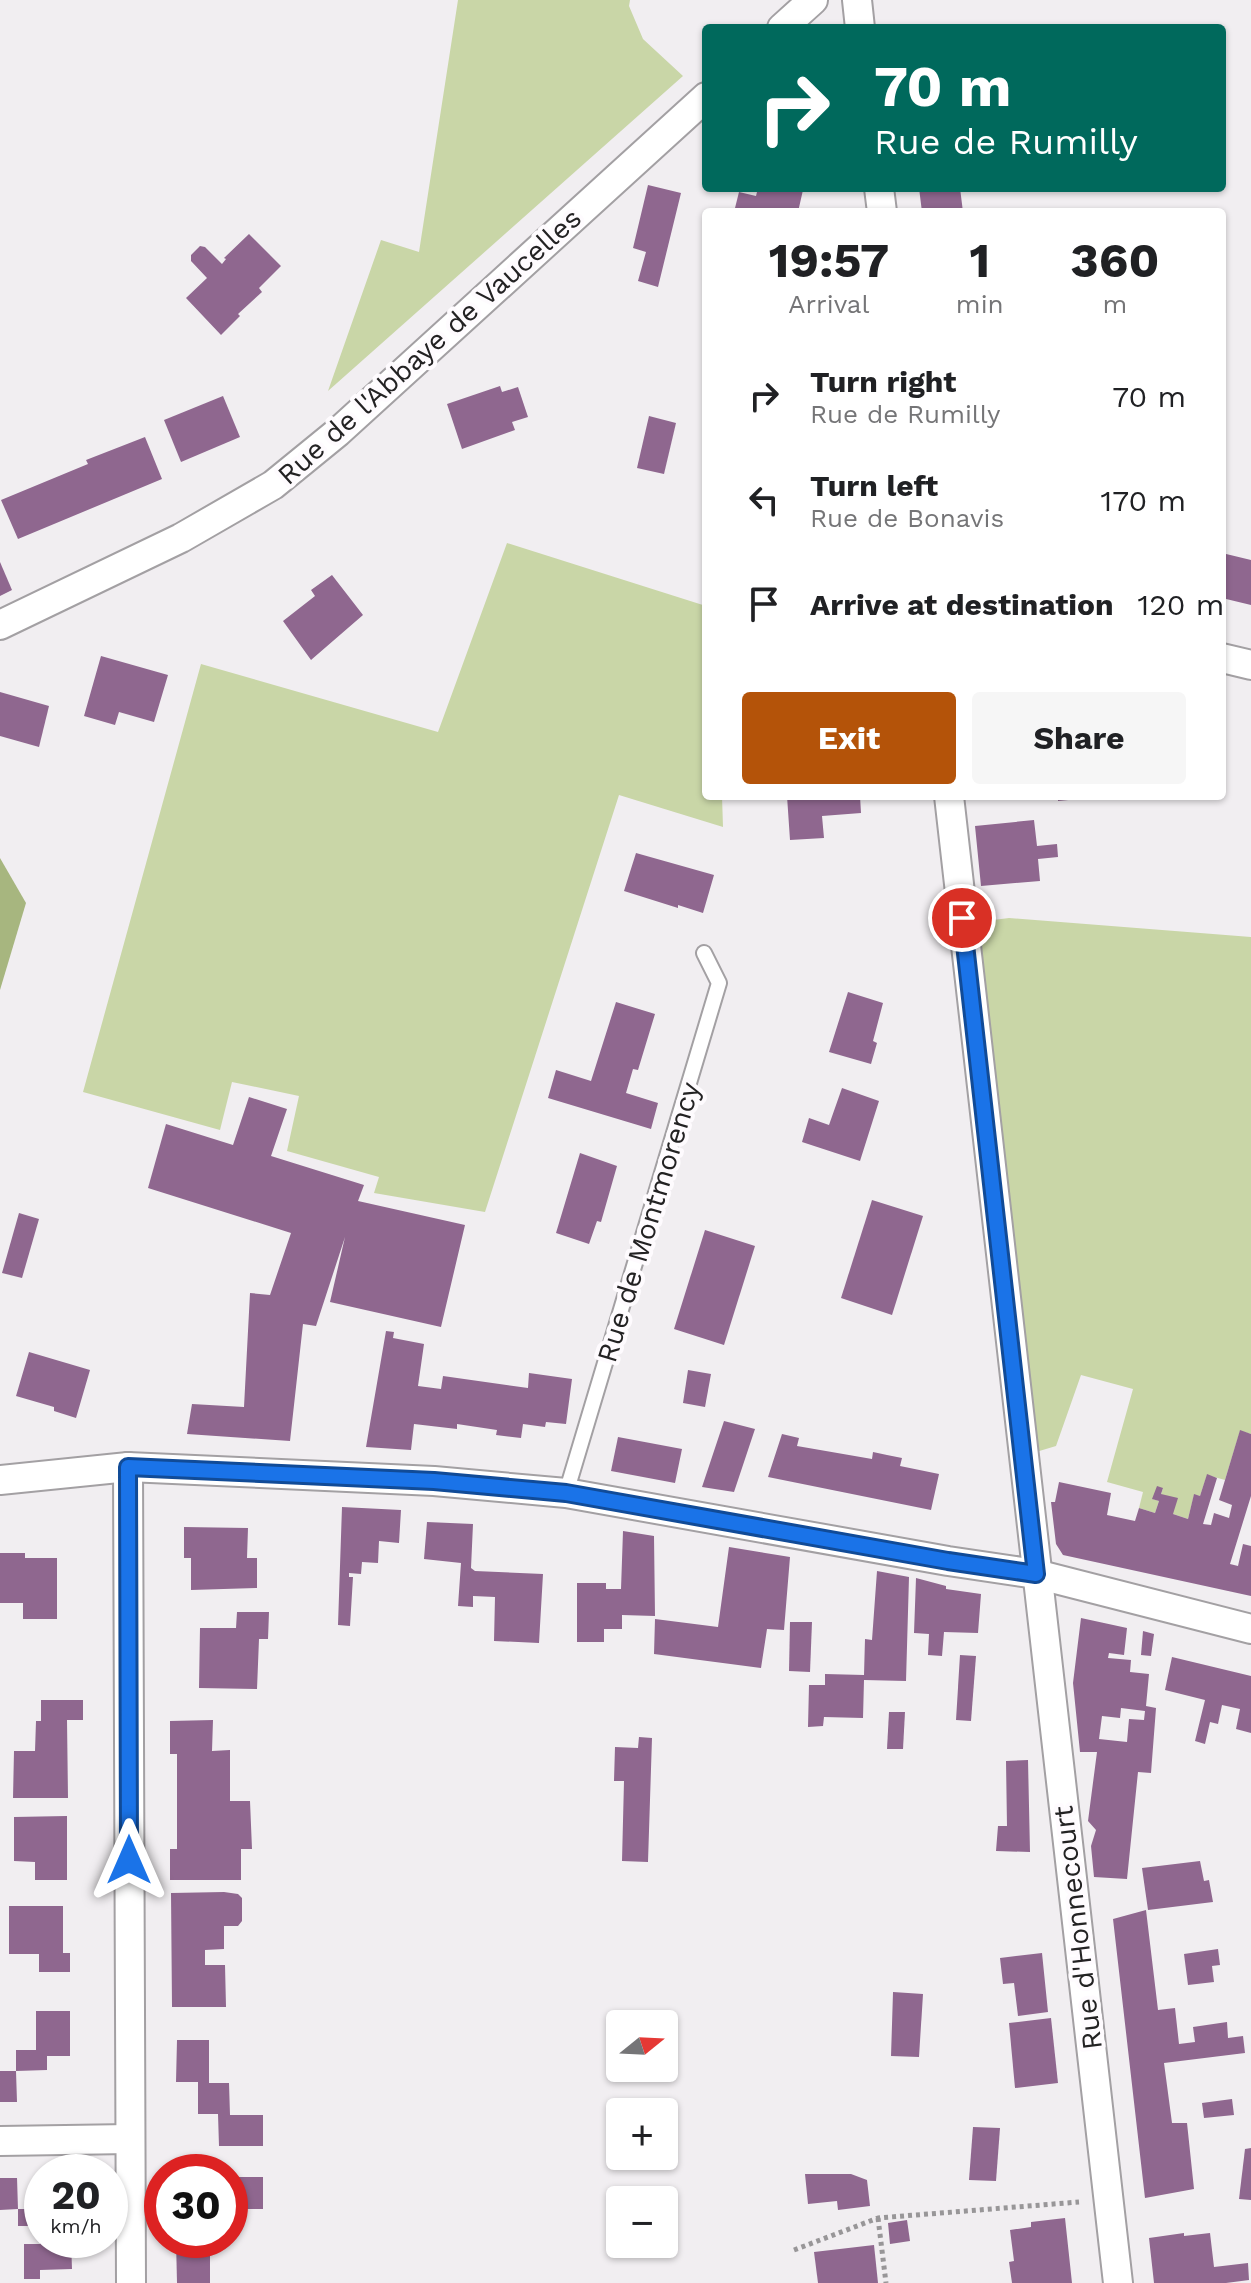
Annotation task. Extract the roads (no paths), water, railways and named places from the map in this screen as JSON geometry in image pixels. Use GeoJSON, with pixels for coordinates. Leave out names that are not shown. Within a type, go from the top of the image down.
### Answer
{"type":"FeatureCollection","features":[{"type":"Feature","properties":{"kind":"street"},"geometry":{"type":"LineString","coordinates":[[786,24],[813,0]]}},
{"type":"Feature","properties":{"kind":"street"},"geometry":{"type":"LineString","coordinates":[[857,0],[860,24]]}},
{"type":"Feature","properties":{"kind":"street","name":"Rue de l'Abbaye de Vaucelles"},"geometry":{"type":"LineString","coordinates":[[0,625],[181,538],[273,485],[338,432],[702,101]]}},
{"type":"Feature","properties":{"kind":"street"},"geometry":{"type":"LineString","coordinates":[[1226,659],[1251,665]]}},
{"type":"Feature","properties":{"kind":"street","name":"Rue d'Honnecourt"},"geometry":{"type":"LineString","coordinates":[[949,800],[1118,2283]]}},
{"type":"Feature","properties":{"kind":"street"},"geometry":{"type":"LineString","coordinates":[[0,1480],[128,1467],[434,1481],[566,1493],[1036,1574],[1251,1629]]}},
{"type":"Feature","properties":{"kind":"street"},"geometry":{"type":"LineString","coordinates":[[128,1467],[131,2283]]}},
{"type":"Feature","properties":{"kind":"street"},"geometry":{"type":"LineString","coordinates":[[0,2141],[130,2139]]}},
{"type":"Feature","properties":{"kind":"lane","name":"Rue de Montmorency"},"geometry":{"type":"LineString","coordinates":[[566,1493],[719,983],[704,953]]}}]}
